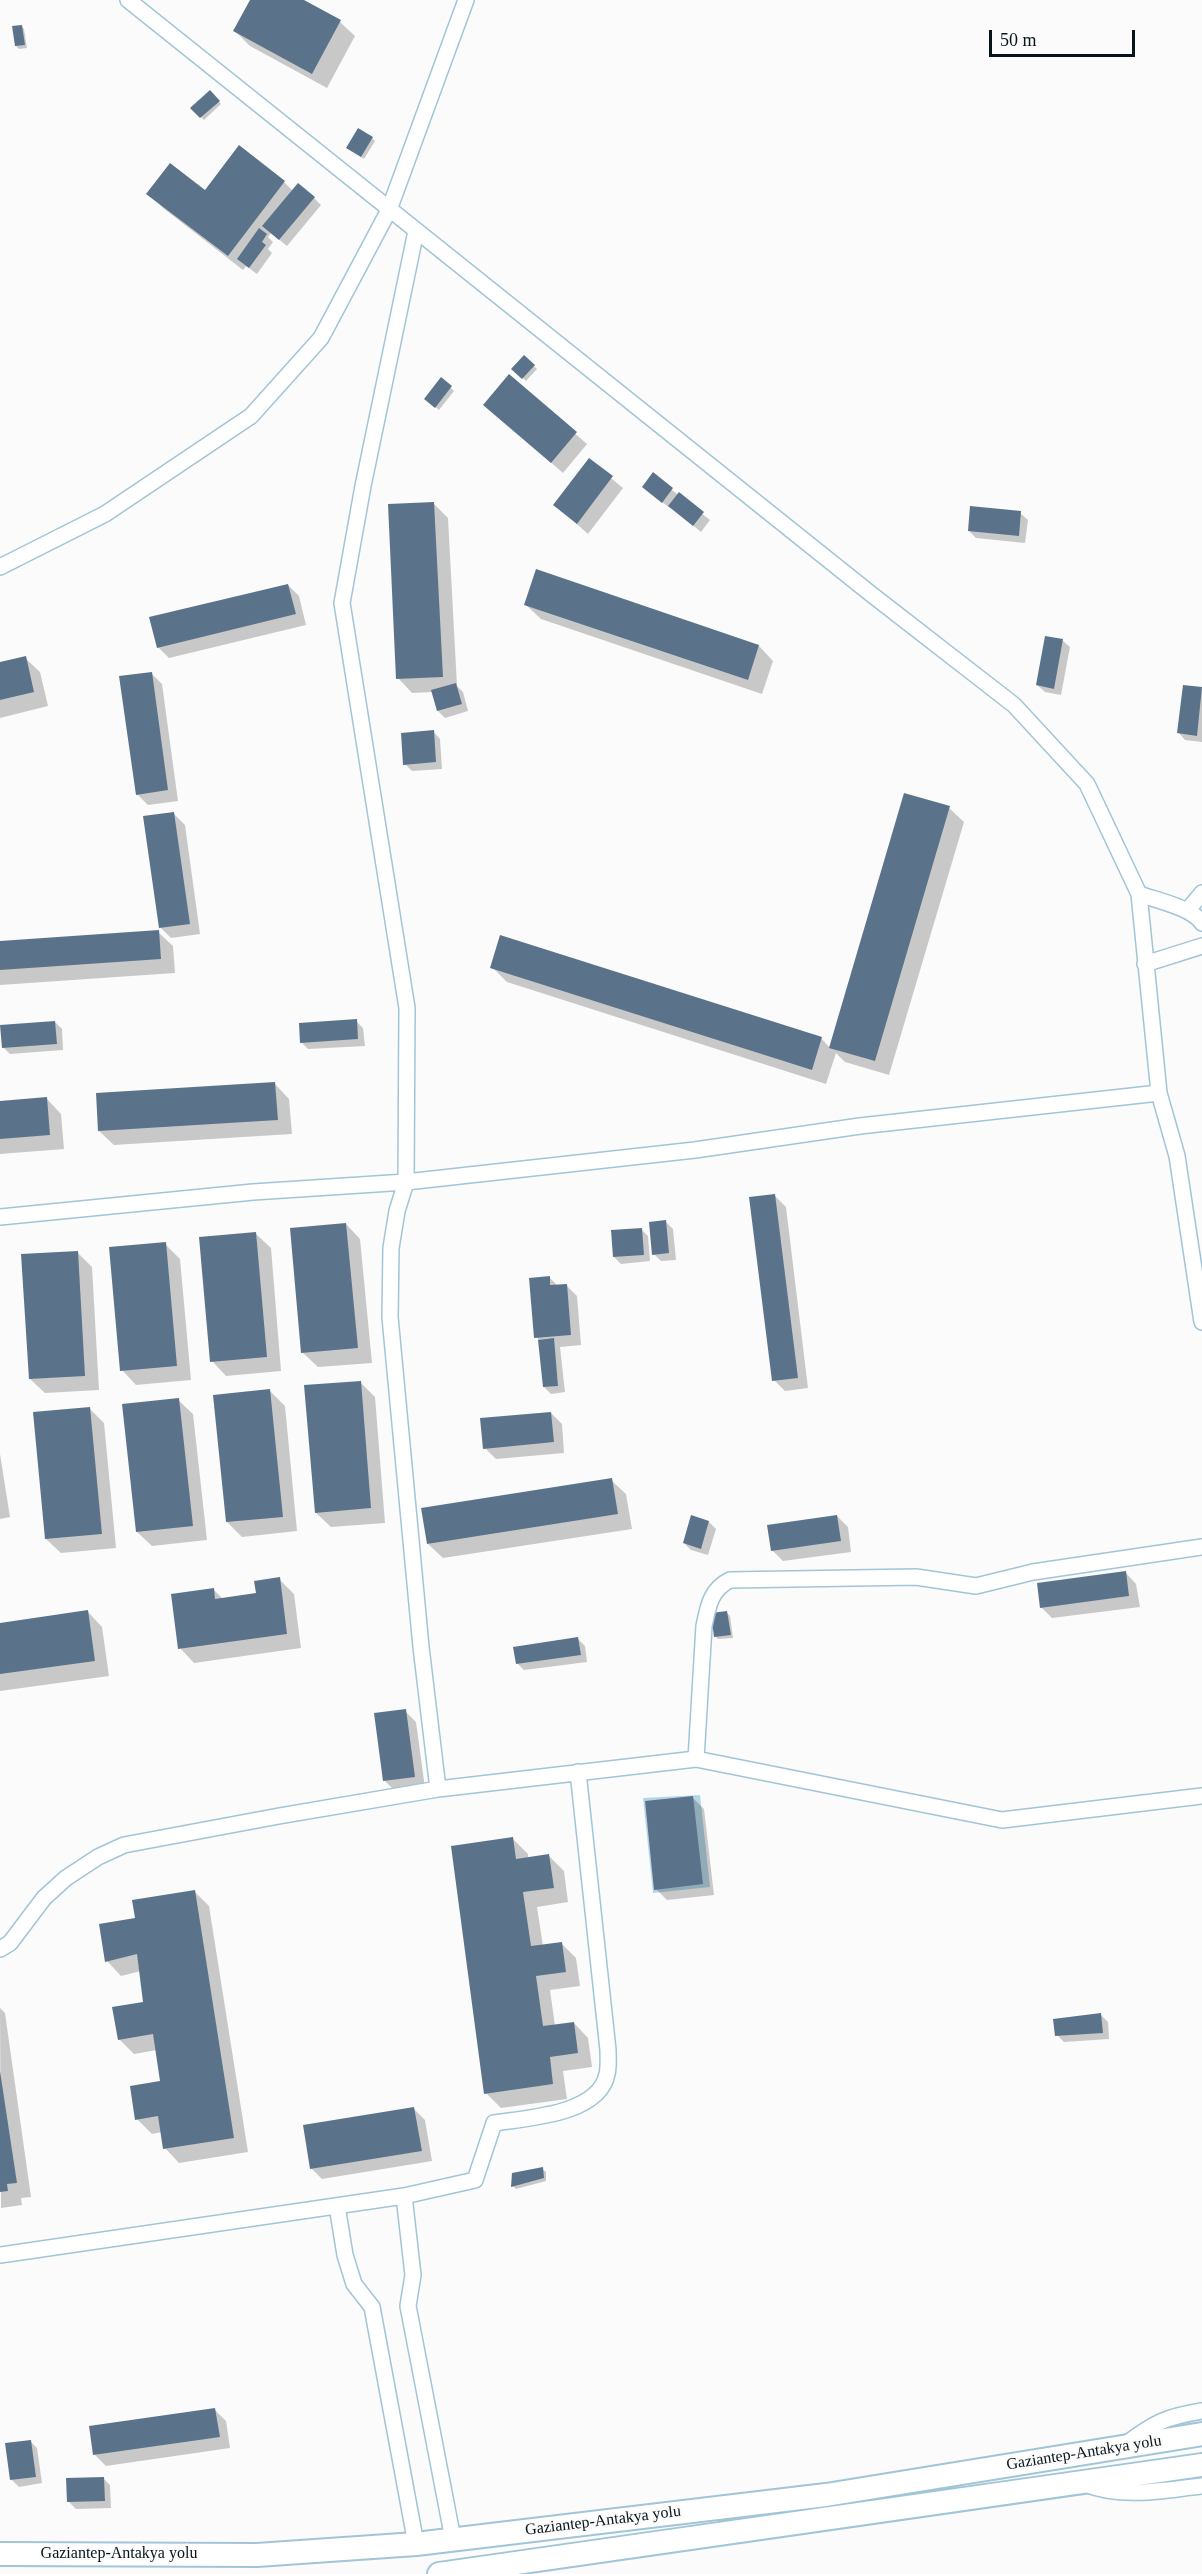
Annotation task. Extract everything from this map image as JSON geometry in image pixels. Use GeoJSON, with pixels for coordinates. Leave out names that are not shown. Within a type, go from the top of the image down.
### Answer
{"type":"FeatureCollection","features":[{"type":"Feature","properties":{"kind":"main road","name":"Gaziantep-Antakya yolu"},"geometry":{"type":"LineString","coordinates":[[0,2554],[257,2555],[416,2544],[825,2495],[1202,2434]]}},
{"type":"Feature","properties":{"kind":"main road","name":"Gaziantep-Antakya yolu"},"geometry":{"type":"LineString","coordinates":[[439,2574],[1202,2465]]}},
{"type":"Feature","properties":{"kind":"street"},"geometry":{"type":"LineString","coordinates":[[128,0],[389,210],[1014,705],[1087,784],[1140,894],[1159,1093],[1176,1156],[1202,1322]]}},
{"type":"Feature","properties":{"kind":"street"},"geometry":{"type":"LineString","coordinates":[[0,567],[105,514],[251,416],[321,338],[389,210],[466,0]]}},
{"type":"Feature","properties":{"kind":"street"},"geometry":{"type":"LineString","coordinates":[[416,231],[363,486],[342,603],[407,1008],[406,1182],[397,1211],[391,1248],[390,1317],[420,1635],[438,1789]]}},
{"type":"Feature","properties":{"kind":"street"},"geometry":{"type":"LineString","coordinates":[[1187,911],[1202,893]]}},
{"type":"Feature","properties":{"kind":"street"},"geometry":{"type":"LineString","coordinates":[[1140,894],[1187,911],[1199,918],[1202,923]]}},
{"type":"Feature","properties":{"kind":"street"},"geometry":{"type":"LineString","coordinates":[[1145,964],[1202,946]]}},
{"type":"Feature","properties":{"kind":"street"},"geometry":{"type":"LineString","coordinates":[[0,1217],[253,1192],[406,1182],[695,1150],[871,1125],[1159,1093]]}},
{"type":"Feature","properties":{"kind":"street"},"geometry":{"type":"LineString","coordinates":[[696,1759],[704,1626],[708,1605],[718,1586],[730,1580],[916,1576],[976,1586],[1033,1572],[1202,1547]]}},
{"type":"Feature","properties":{"kind":"street"},"geometry":{"type":"LineString","coordinates":[[0,1949],[10,1943],[44,1898],[66,1878],[98,1857],[124,1845],[438,1789],[696,1759],[1002,1820],[1202,1796]]}},
{"type":"Feature","properties":{"kind":"street"},"geometry":{"type":"LineString","coordinates":[[0,2255],[404,2196],[475,2180],[494,2124],[565,2112],[587,2101],[600,2090],[607,2075],[608,2050],[578,1772]]}},
{"type":"Feature","properties":{"kind":"street"},"geometry":{"type":"LineString","coordinates":[[404,2196],[413,2275],[408,2306],[453,2539]]}},
{"type":"Feature","properties":{"kind":"street"},"geometry":{"type":"LineString","coordinates":[[337,2206],[345,2254],[354,2284],[372,2307],[416,2544]]}},
{"type":"Feature","properties":{"kind":"street"},"geometry":{"type":"LineString","coordinates":[[1124,2446],[1152,2424],[1170,2417],[1202,2411]]}},
{"type":"Feature","properties":{"kind":"street"},"geometry":{"type":"LineString","coordinates":[[1082,2483],[1104,2491],[1133,2494],[1202,2486]]}},
{"type":"Feature","properties":{"kind":"shaded area"},"geometry":{"type":"Polygon","coordinates":[[[700,1795],[710,1887],[653,1893],[643,1798],[700,1795]]]}},
{"type":"Feature","properties":{"kind":"building"},"geometry":{"type":"Polygon","coordinates":[[[250,0],[304,0],[341,20],[312,74],[233,31],[250,0]]]}},
{"type":"Feature","properties":{"kind":"building"},"geometry":{"type":"Polygon","coordinates":[[[22,25],[25,45],[15,46],[12,26],[22,25]]]}},
{"type":"Feature","properties":{"kind":"building"},"geometry":{"type":"Polygon","coordinates":[[[210,90],[220,101],[200,118],[190,108],[210,90]]]}},
{"type":"Feature","properties":{"kind":"building"},"geometry":{"type":"Polygon","coordinates":[[[358,128],[373,137],[361,157],[346,148],[358,128]]]}},
{"type":"Feature","properties":{"kind":"building"},"geometry":{"type":"Polygon","coordinates":[[[239,145],[285,181],[228,256],[146,194],[170,163],[205,190],[239,145]]]}},
{"type":"Feature","properties":{"kind":"building"},"geometry":{"type":"Polygon","coordinates":[[[298,183],[315,197],[279,240],[262,226],[298,183]]]}},
{"type":"Feature","properties":{"kind":"building"},"geometry":{"type":"Polygon","coordinates":[[[259,228],[267,234],[262,242],[266,245],[249,268],[237,259],[259,228]]]}},
{"type":"Feature","properties":{"kind":"building"},"geometry":{"type":"Polygon","coordinates":[[[524,355],[535,365],[522,379],[511,369],[524,355]]]}},
{"type":"Feature","properties":{"kind":"building"},"geometry":{"type":"Polygon","coordinates":[[[509,374],[577,432],[551,463],[483,405],[509,374]]]}},
{"type":"Feature","properties":{"kind":"building"},"geometry":{"type":"Polygon","coordinates":[[[441,377],[452,386],[435,408],[424,399],[441,377]]]}},
{"type":"Feature","properties":{"kind":"building"},"geometry":{"type":"Polygon","coordinates":[[[589,458],[613,476],[577,524],[553,505],[589,458]]]}},
{"type":"Feature","properties":{"kind":"building"},"geometry":{"type":"Polygon","coordinates":[[[653,472],[673,488],[662,503],[642,487],[653,472]]]}},
{"type":"Feature","properties":{"kind":"building"},"geometry":{"type":"Polygon","coordinates":[[[679,492],[704,512],[693,526],[668,506],[679,492]]]}},
{"type":"Feature","properties":{"kind":"building"},"geometry":{"type":"Polygon","coordinates":[[[434,502],[443,677],[396,679],[388,504],[434,502]]]}},
{"type":"Feature","properties":{"kind":"building"},"geometry":{"type":"Polygon","coordinates":[[[970,506],[1021,511],[1019,536],[968,531],[970,506]]]}},
{"type":"Feature","properties":{"kind":"building"},"geometry":{"type":"Polygon","coordinates":[[[536,569],[759,645],[748,680],[524,605],[536,569]]]}},
{"type":"Feature","properties":{"kind":"building"},"geometry":{"type":"Polygon","coordinates":[[[288,584],[296,614],[157,648],[149,617],[288,584]]]}},
{"type":"Feature","properties":{"kind":"building"},"geometry":{"type":"Polygon","coordinates":[[[1045,636],[1063,639],[1054,689],[1036,685],[1045,636]]]}},
{"type":"Feature","properties":{"kind":"building"},"geometry":{"type":"Polygon","coordinates":[[[26,656],[34,692],[0,700],[0,662],[26,656]]]}},
{"type":"Feature","properties":{"kind":"building"},"geometry":{"type":"Polygon","coordinates":[[[152,672],[168,790],[136,795],[119,676],[152,672]]]}},
{"type":"Feature","properties":{"kind":"building"},"geometry":{"type":"Polygon","coordinates":[[[456,683],[462,704],[437,711],[431,690],[456,683]]]}},
{"type":"Feature","properties":{"kind":"building"},"geometry":{"type":"Polygon","coordinates":[[[1183,685],[1202,687],[1197,736],[1177,733],[1183,685]]]}},
{"type":"Feature","properties":{"kind":"building"},"geometry":{"type":"Polygon","coordinates":[[[434,730],[436,762],[403,765],[401,733],[434,730]]]}},
{"type":"Feature","properties":{"kind":"building"},"geometry":{"type":"Polygon","coordinates":[[[904,793],[950,806],[875,1061],[829,1048],[904,793]]]}},
{"type":"Feature","properties":{"kind":"building"},"geometry":{"type":"Polygon","coordinates":[[[174,812],[190,924],[159,928],[143,816],[174,812]]]}},
{"type":"Feature","properties":{"kind":"building"},"geometry":{"type":"Polygon","coordinates":[[[159,930],[161,959],[0,970],[0,941],[159,930]]]}},
{"type":"Feature","properties":{"kind":"building"},"geometry":{"type":"Polygon","coordinates":[[[500,935],[822,1037],[812,1070],[490,968],[500,935]]]}},
{"type":"Feature","properties":{"kind":"building"},"geometry":{"type":"Polygon","coordinates":[[[357,1019],[358,1039],[300,1043],[299,1023],[357,1019]]]}},
{"type":"Feature","properties":{"kind":"building"},"geometry":{"type":"Polygon","coordinates":[[[55,1021],[57,1044],[2,1048],[0,1025],[55,1021]]]}},
{"type":"Feature","properties":{"kind":"building"},"geometry":{"type":"Polygon","coordinates":[[[275,1082],[278,1120],[98,1131],[96,1093],[275,1082]]]}},
{"type":"Feature","properties":{"kind":"building"},"geometry":{"type":"Polygon","coordinates":[[[47,1097],[50,1135],[0,1139],[0,1101],[47,1097]]]}},
{"type":"Feature","properties":{"kind":"building"},"geometry":{"type":"Polygon","coordinates":[[[775,1194],[798,1378],[772,1381],[749,1197],[775,1194]]]}},
{"type":"Feature","properties":{"kind":"building"},"geometry":{"type":"Polygon","coordinates":[[[666,1220],[669,1253],[652,1255],[649,1222],[666,1220]]]}},
{"type":"Feature","properties":{"kind":"building"},"geometry":{"type":"Polygon","coordinates":[[[346,1223],[358,1348],[301,1353],[290,1228],[346,1223]]]}},
{"type":"Feature","properties":{"kind":"building"},"geometry":{"type":"Polygon","coordinates":[[[642,1228],[644,1255],[613,1257],[611,1230],[642,1228]]]}},
{"type":"Feature","properties":{"kind":"building"},"geometry":{"type":"Polygon","coordinates":[[[256,1232],[267,1357],[210,1362],[199,1237],[256,1232]]]}},
{"type":"Feature","properties":{"kind":"building"},"geometry":{"type":"Polygon","coordinates":[[[166,1242],[177,1366],[120,1371],[109,1247],[166,1242]]]}},
{"type":"Feature","properties":{"kind":"building"},"geometry":{"type":"Polygon","coordinates":[[[78,1251],[85,1376],[29,1379],[21,1254],[78,1251]]]}},
{"type":"Feature","properties":{"kind":"building"},"geometry":{"type":"Polygon","coordinates":[[[550,1276],[550,1285],[567,1284],[571,1335],[534,1338],[529,1278],[550,1276]]]}},
{"type":"Feature","properties":{"kind":"building"},"geometry":{"type":"Polygon","coordinates":[[[554,1338],[558,1386],[543,1387],[538,1340],[554,1338]]]}},
{"type":"Feature","properties":{"kind":"building"},"geometry":{"type":"Polygon","coordinates":[[[361,1381],[371,1508],[315,1513],[304,1385],[361,1381]]]}},
{"type":"Feature","properties":{"kind":"building"},"geometry":{"type":"Polygon","coordinates":[[[270,1389],[283,1517],[226,1522],[213,1395],[270,1389]]]}},
{"type":"Feature","properties":{"kind":"building"},"geometry":{"type":"Polygon","coordinates":[[[179,1398],[193,1526],[136,1532],[122,1404],[179,1398]]]}},
{"type":"Feature","properties":{"kind":"building"},"geometry":{"type":"Polygon","coordinates":[[[90,1407],[102,1534],[45,1539],[33,1412],[90,1407]]]}},
{"type":"Feature","properties":{"kind":"building"},"geometry":{"type":"Polygon","coordinates":[[[551,1412],[554,1442],[483,1449],[480,1418],[551,1412]]]}},
{"type":"Feature","properties":{"kind":"building"},"geometry":{"type":"Polygon","coordinates":[[[612,1478],[618,1514],[427,1544],[421,1508],[612,1478]]]}},
{"type":"Feature","properties":{"kind":"building"},"geometry":{"type":"Polygon","coordinates":[[[691,1515],[709,1521],[701,1549],[683,1543],[691,1515]]]}},
{"type":"Feature","properties":{"kind":"building"},"geometry":{"type":"Polygon","coordinates":[[[837,1515],[841,1541],[771,1551],[767,1525],[837,1515]]]}},
{"type":"Feature","properties":{"kind":"building"},"geometry":{"type":"Polygon","coordinates":[[[1126,1571],[1129,1596],[1040,1608],[1037,1583],[1126,1571]]]}},
{"type":"Feature","properties":{"kind":"building"},"geometry":{"type":"Polygon","coordinates":[[[280,1577],[287,1634],[178,1649],[171,1594],[214,1588],[215,1599],[256,1593],[254,1581],[280,1577]]]}},
{"type":"Feature","properties":{"kind":"building"},"geometry":{"type":"Polygon","coordinates":[[[88,1610],[95,1661],[0,1674],[0,1623],[88,1610]]]}},
{"type":"Feature","properties":{"kind":"building"},"geometry":{"type":"Polygon","coordinates":[[[727,1611],[731,1635],[714,1637],[711,1613],[727,1611]]]}},
{"type":"Feature","properties":{"kind":"building"},"geometry":{"type":"Polygon","coordinates":[[[578,1637],[581,1655],[516,1664],[513,1647],[578,1637]]]}},
{"type":"Feature","properties":{"kind":"building"},"geometry":{"type":"Polygon","coordinates":[[[406,1709],[415,1777],[383,1781],[374,1713],[406,1709]]]}},
{"type":"Feature","properties":{"kind":"building"},"geometry":{"type":"Polygon","coordinates":[[[693,1796],[703,1884],[654,1890],[645,1801],[693,1796]]]}},
{"type":"Feature","properties":{"kind":"building"},"geometry":{"type":"Polygon","coordinates":[[[513,1837],[516,1859],[549,1854],[554,1888],[523,1892],[531,1946],[562,1942],[566,1972],[536,1976],[543,2026],[574,2022],[578,2053],[550,2057],[553,2084],[484,2094],[451,1846],[513,1837]]]}},
{"type":"Feature","properties":{"kind":"building"},"geometry":{"type":"Polygon","coordinates":[[[195,1890],[234,2138],[163,2149],[158,2116],[135,2120],[130,2086],[160,2081],[153,2034],[118,2040],[112,2007],[143,2002],[137,1954],[105,1962],[99,1924],[135,1918],[132,1900],[195,1890]]]}},
{"type":"Feature","properties":{"kind":"building"},"geometry":{"type":"Polygon","coordinates":[[[1101,2013],[1103,2033],[1055,2036],[1053,2019],[1101,2013]]]}},
{"type":"Feature","properties":{"kind":"building"},"geometry":{"type":"Polygon","coordinates":[[[0,2071],[17,2183],[7,2184],[8,2191],[0,2192],[0,2071]]]}},
{"type":"Feature","properties":{"kind":"building"},"geometry":{"type":"Polygon","coordinates":[[[414,2107],[422,2151],[310,2169],[303,2125],[414,2107]]]}},
{"type":"Feature","properties":{"kind":"building"},"geometry":{"type":"Polygon","coordinates":[[[543,2167],[544,2178],[511,2187],[512,2173],[543,2167]]]}},
{"type":"Feature","properties":{"kind":"building"},"geometry":{"type":"Polygon","coordinates":[[[215,2408],[220,2437],[93,2455],[89,2426],[215,2408]]]}},
{"type":"Feature","properties":{"kind":"building"},"geometry":{"type":"Polygon","coordinates":[[[31,2440],[36,2477],[10,2480],[5,2443],[31,2440]]]}},
{"type":"Feature","properties":{"kind":"building"},"geometry":{"type":"Polygon","coordinates":[[[104,2477],[105,2501],[67,2502],[66,2478],[104,2477]]]}}]}
